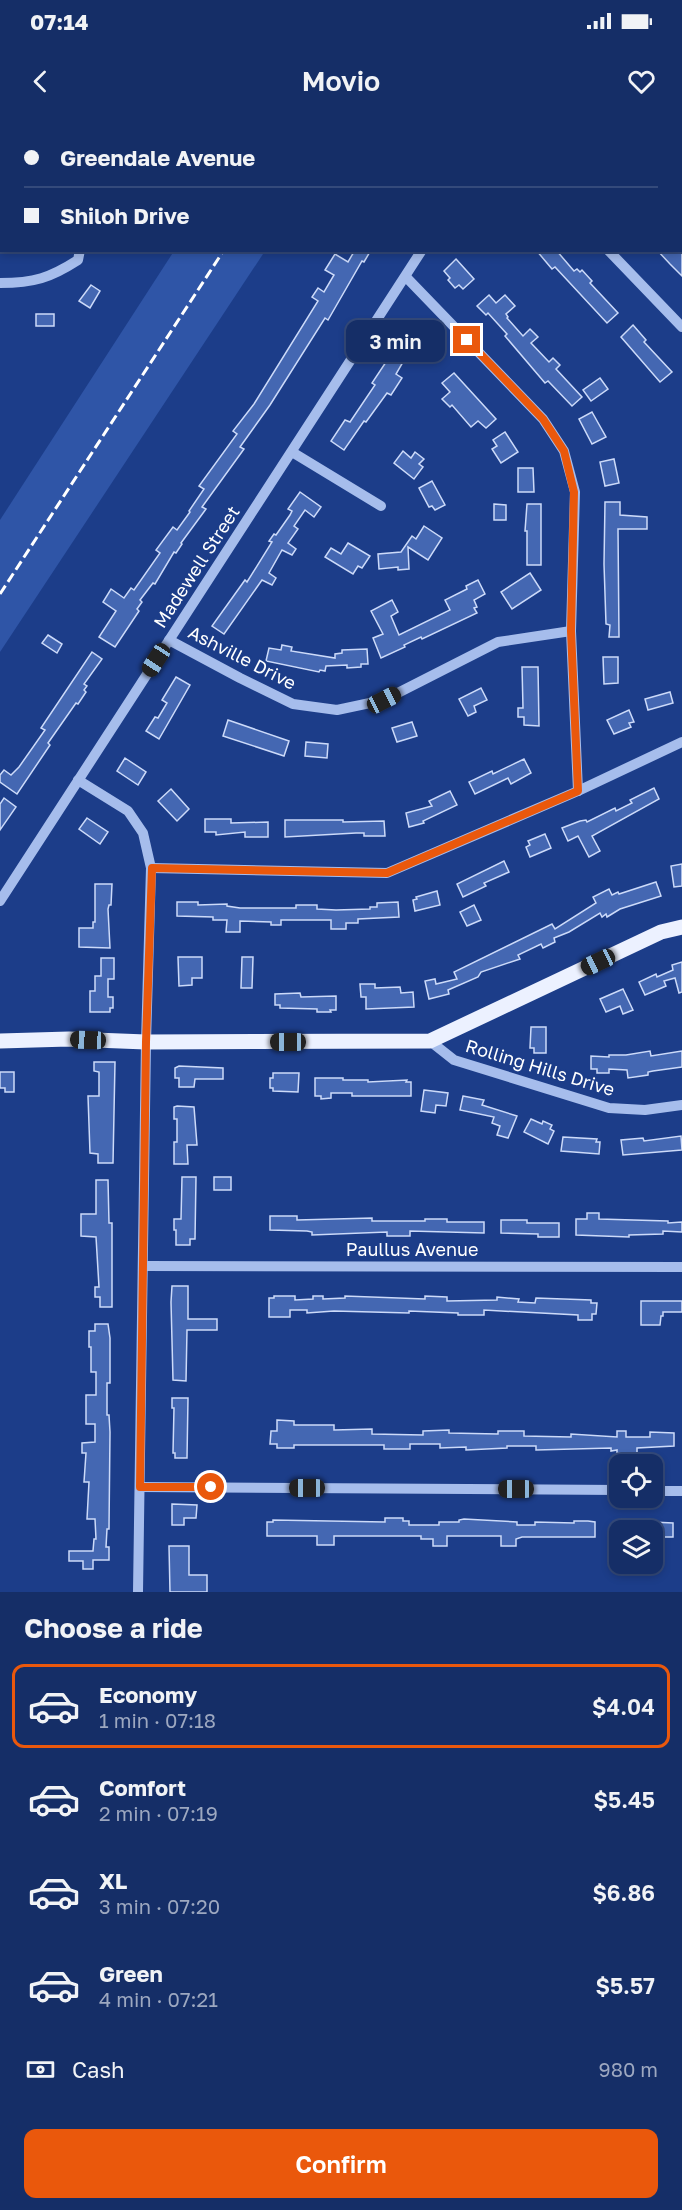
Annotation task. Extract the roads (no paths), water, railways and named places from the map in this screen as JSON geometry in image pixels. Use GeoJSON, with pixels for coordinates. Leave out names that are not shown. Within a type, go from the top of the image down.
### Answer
{"type":"FeatureCollection","features":[{"type":"Feature","properties":{"kind":"main road"},"geometry":{"type":"LineString","coordinates":[[0,1041],[69,1039],[146,1042],[430,1041],[661,932],[682,927]]}},
{"type":"Feature","properties":{"kind":"street"},"geometry":{"type":"LineString","coordinates":[[0,283],[25,283],[57,274],[78,260],[80,252]]}},
{"type":"Feature","properties":{"kind":"street","name":"Madewell Street"},"geometry":{"type":"LineString","coordinates":[[0,901],[421,252]]}},
{"type":"Feature","properties":{"kind":"street"},"geometry":{"type":"LineString","coordinates":[[610,252],[682,327]]}},
{"type":"Feature","properties":{"kind":"street"},"geometry":{"type":"LineString","coordinates":[[406,277],[543,419],[564,451],[574,492],[571,631],[578,791]]}},
{"type":"Feature","properties":{"kind":"street"},"geometry":{"type":"LineString","coordinates":[[292,452],[381,506]]}},
{"type":"Feature","properties":{"kind":"street","name":"Ashville Drive"},"geometry":{"type":"LineString","coordinates":[[169,640],[293,704],[337,710],[384,700],[498,642],[571,631]]}},
{"type":"Feature","properties":{"kind":"street"},"geometry":{"type":"LineString","coordinates":[[152,868],[387,873],[578,791],[682,742]]}},
{"type":"Feature","properties":{"kind":"street"},"geometry":{"type":"LineString","coordinates":[[78,780],[128,811],[143,833],[152,868],[146,1042],[138,1592]]}},
{"type":"Feature","properties":{"kind":"street","name":"Rolling Hills Drive"},"geometry":{"type":"LineString","coordinates":[[430,1041],[454,1060],[609,1108],[645,1110],[682,1105]]}},
{"type":"Feature","properties":{"kind":"street","name":"Paullus Avenue"},"geometry":{"type":"LineString","coordinates":[[143,1266],[682,1267]]}},
{"type":"Feature","properties":{"kind":"street"},"geometry":{"type":"LineString","coordinates":[[140,1487],[609,1490]]}},
{"type":"Feature","properties":{"kind":"street"},"geometry":{"type":"LineString","coordinates":[[663,1491],[682,1491]]}},
{"type":"Feature","properties":{"kind":"railway"},"geometry":{"type":"LineString","coordinates":[[0,594],[223,252]]}}]}
